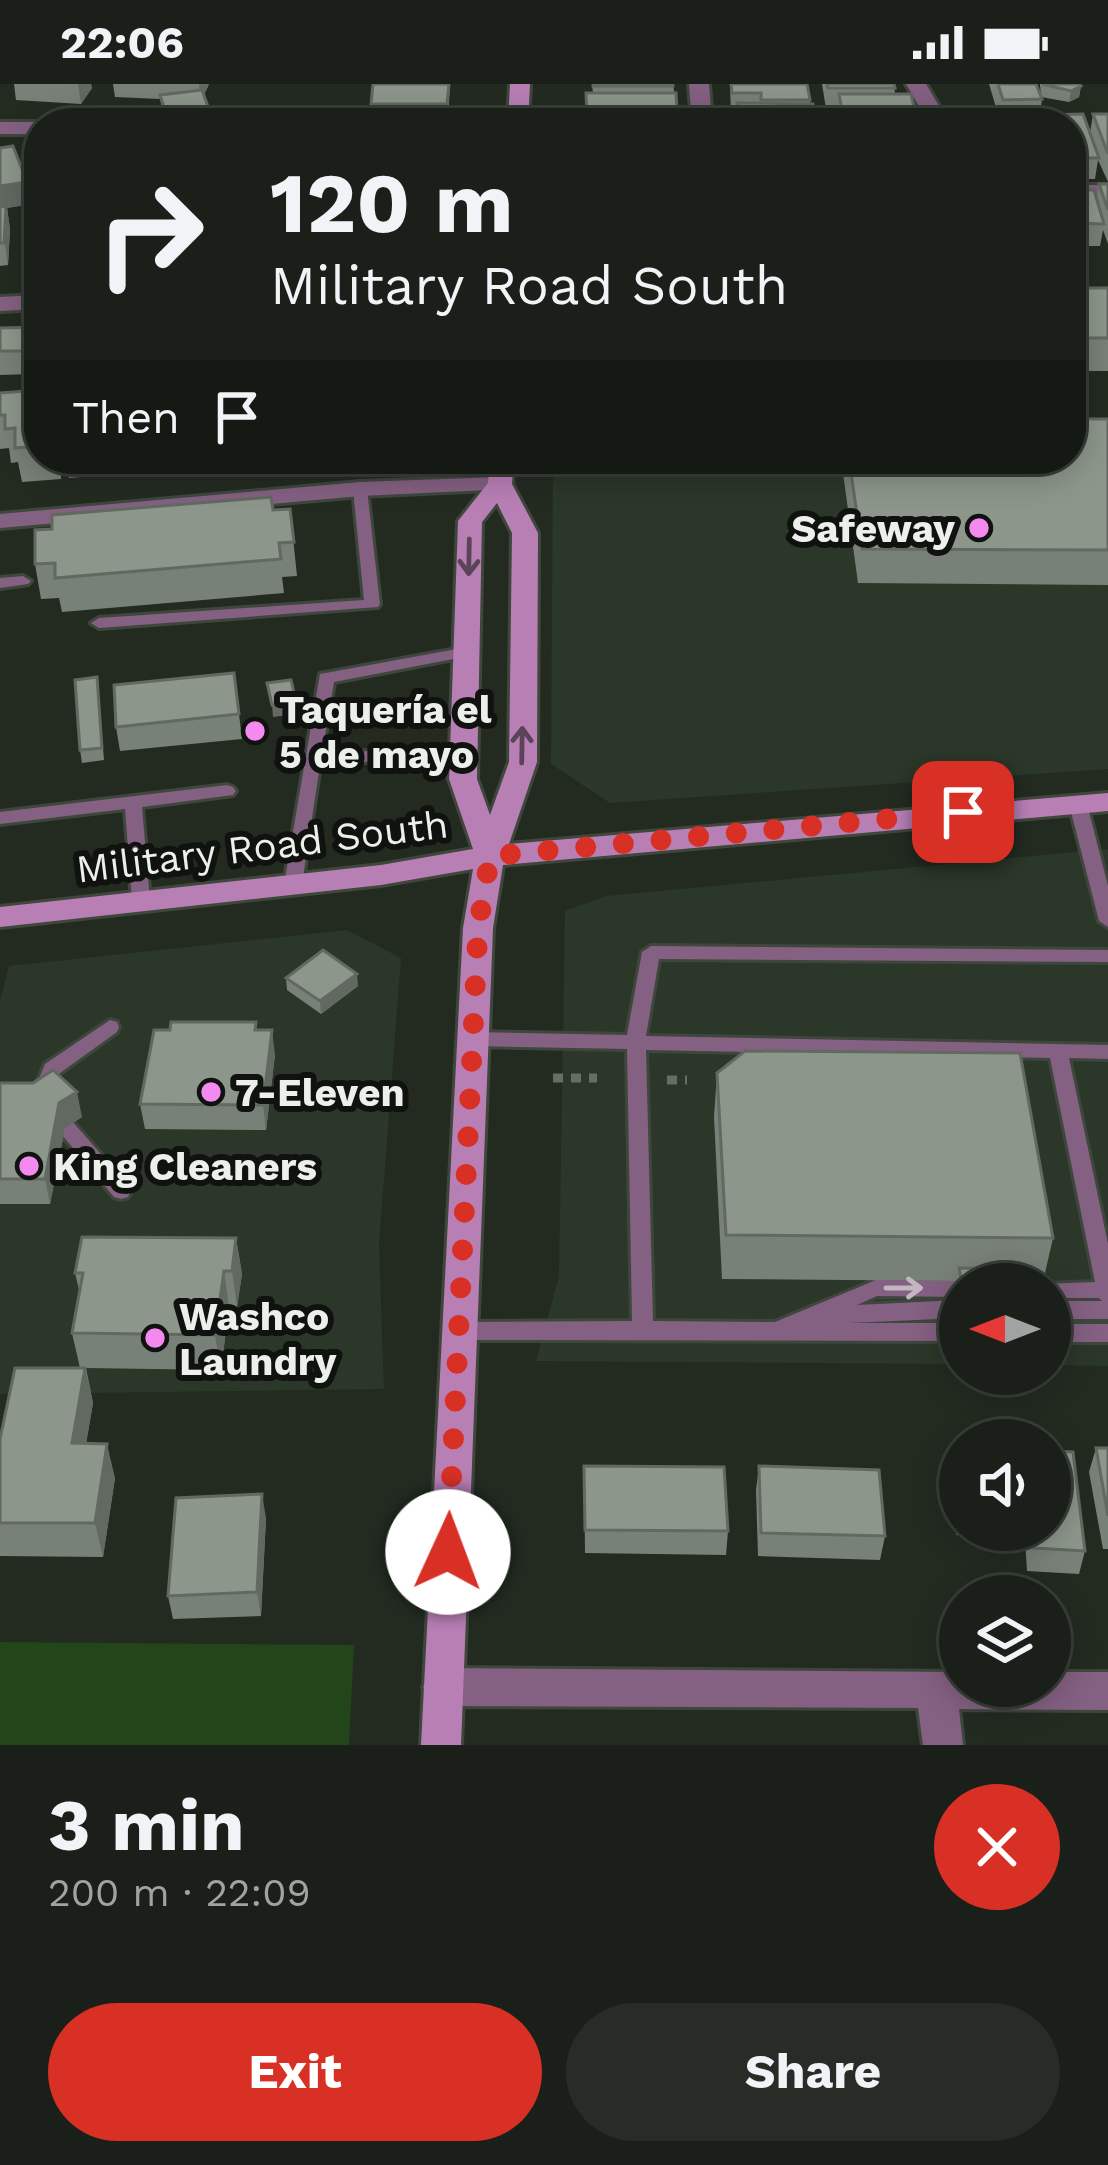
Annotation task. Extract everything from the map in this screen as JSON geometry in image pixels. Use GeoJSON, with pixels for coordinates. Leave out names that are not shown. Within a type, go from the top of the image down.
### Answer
{"type":"FeatureCollection","features":[{"type":"Feature","properties":{"kind":"main road"},"geometry":{"type":"LineString","coordinates":[[490,856],[463,779],[470,521],[500,474]]}},
{"type":"Feature","properties":{"kind":"main road"},"geometry":{"type":"LineString","coordinates":[[441,1745],[456,1331],[478,928],[490,856],[523,762],[526,533],[502,474]]}},
{"type":"Feature","properties":{"kind":"main road","name":"Military Road South"},"geometry":{"type":"LineString","coordinates":[[0,917],[490,856],[1093,803]]}},
{"type":"Feature","properties":{"kind":"street"},"geometry":{"type":"LineString","coordinates":[[0,521],[484,474]]}},
{"type":"Feature","properties":{"kind":"street"},"geometry":{"type":"LineString","coordinates":[[443,1687],[1108,1691]]}},
{"type":"Feature","properties":{"kind":"street"},"geometry":{"type":"LineString","coordinates":[[936,1690],[943,1745]]}},
{"type":"Feature","properties":{"kind":"lane"},"geometry":{"type":"LineString","coordinates":[[99,623],[372,604],[360,489]]}},
{"type":"Feature","properties":{"kind":"lane"},"geometry":{"type":"LineString","coordinates":[[0,583],[23,581]]}},
{"type":"Feature","properties":{"kind":"lane"},"geometry":{"type":"LineString","coordinates":[[293,884],[326,677],[468,652]]}},
{"type":"Feature","properties":{"kind":"lane"},"geometry":{"type":"LineString","coordinates":[[313,760],[464,751]]}},
{"type":"Feature","properties":{"kind":"lane"},"geometry":{"type":"LineString","coordinates":[[0,818],[227,791]]}},
{"type":"Feature","properties":{"kind":"lane"},"geometry":{"type":"LineString","coordinates":[[133,802],[141,901]]}},
{"type":"Feature","properties":{"kind":"lane"},"geometry":{"type":"LineString","coordinates":[[1093,803],[1108,922]]}},
{"type":"Feature","properties":{"kind":"lane"},"geometry":{"type":"LineString","coordinates":[[643,1330],[636,1038],[651,952],[1108,956]]}},
{"type":"Feature","properties":{"kind":"lane"},"geometry":{"type":"LineString","coordinates":[[110,1028],[52,1069],[41,1098],[121,1191]]}},
{"type":"Feature","properties":{"kind":"lane"},"geometry":{"type":"LineString","coordinates":[[472,1039],[636,1038],[1108,1052]]}},
{"type":"Feature","properties":{"kind":"lane"},"geometry":{"type":"LineString","coordinates":[[1058,1049],[1107,1292],[1071,1290]]}},
{"type":"Feature","properties":{"kind":"lane"},"geometry":{"type":"LineString","coordinates":[[773,1331],[876,1288],[939,1289]]}},
{"type":"Feature","properties":{"kind":"lane"},"geometry":{"type":"LineString","coordinates":[[804,1318],[879,1309],[939,1310]]}},
{"type":"Feature","properties":{"kind":"lane"},"geometry":{"type":"LineString","coordinates":[[1071,1310],[1108,1310]]}},
{"type":"Feature","properties":{"kind":"lane"},"geometry":{"type":"LineString","coordinates":[[456,1331],[939,1332]]}},
{"type":"Feature","properties":{"kind":"lane"},"geometry":{"type":"LineString","coordinates":[[1071,1333],[1108,1333]]}},
{"type":"Feature","properties":{"kind":"path"},"geometry":{"type":"LineString","coordinates":[[553,1078],[597,1078]]}},
{"type":"Feature","properties":{"kind":"path"},"geometry":{"type":"LineString","coordinates":[[666,1080],[687,1080]]}},
{"type":"Feature","properties":{"kind":"shaded area"},"geometry":{"type":"Polygon","coordinates":[[[1108,434],[1108,769],[610,803],[551,764],[553,474],[1086,474],[1086,449],[1108,434]]]}},
{"type":"Feature","properties":{"kind":"shaded area"},"geometry":{"type":"Polygon","coordinates":[[[1108,849],[1108,1366],[1071,1365],[1071,1263],[939,1263],[939,1364],[536,1361],[559,1276],[565,911],[606,896],[1108,849]]]}},
{"type":"Feature","properties":{"kind":"shaded area"},"geometry":{"type":"Polygon","coordinates":[[[347,930],[401,958],[379,1244],[384,1389],[0,1394],[0,1001],[9,966],[347,930]]]}},
{"type":"Feature","properties":{"kind":"green space"},"geometry":{"type":"Polygon","coordinates":[[[0,1642],[354,1645],[349,1745],[0,1745],[0,1642]]]}},
{"type":"Feature","properties":{"kind":"building"},"geometry":{"type":"Polygon","coordinates":[[[373,84],[449,84],[447,104],[371,104],[373,84]]]}},
{"type":"Feature","properties":{"kind":"building"},"geometry":{"type":"Polygon","coordinates":[[[673,84],[673,86],[593,86],[673,84]]]}},
{"type":"Feature","properties":{"kind":"building"},"geometry":{"type":"Polygon","coordinates":[[[731,84],[807,84],[810,100],[761,100],[761,93],[732,93],[731,84]]]}},
{"type":"Feature","properties":{"kind":"building"},"geometry":{"type":"Polygon","coordinates":[[[827,84],[894,84],[895,88],[828,88],[827,84]]]}},
{"type":"Feature","properties":{"kind":"building"},"geometry":{"type":"Polygon","coordinates":[[[998,84],[1036,84],[1042,99],[1003,100],[998,84]]]}},
{"type":"Feature","properties":{"kind":"building"},"geometry":{"type":"Polygon","coordinates":[[[1042,84],[1079,84],[1081,86],[1071,91],[1042,84]]]}},
{"type":"Feature","properties":{"kind":"building"},"geometry":{"type":"Polygon","coordinates":[[[202,90],[209,108],[164,108],[160,95],[202,90]]]}},
{"type":"Feature","properties":{"kind":"building"},"geometry":{"type":"Polygon","coordinates":[[[586,93],[676,93],[677,108],[587,108],[586,93]]]}},
{"type":"Feature","properties":{"kind":"building"},"geometry":{"type":"Polygon","coordinates":[[[839,94],[911,94],[914,108],[842,108],[839,94]]]}},
{"type":"Feature","properties":{"kind":"building"},"geometry":{"type":"Polygon","coordinates":[[[737,103],[813,104],[813,108],[738,108],[737,103]]]}},
{"type":"Feature","properties":{"kind":"building"},"geometry":{"type":"Polygon","coordinates":[[[1093,114],[1108,114],[1108,154],[1093,114]]]}},
{"type":"Feature","properties":{"kind":"building"},"geometry":{"type":"Polygon","coordinates":[[[1086,122],[1099,158],[1086,158],[1086,122]]]}},
{"type":"Feature","properties":{"kind":"building"},"geometry":{"type":"Polygon","coordinates":[[[13,146],[24,182],[0,186],[0,148],[13,146]]]}},
{"type":"Feature","properties":{"kind":"building"},"geometry":{"type":"Polygon","coordinates":[[[1099,184],[1108,184],[1108,210],[1099,184]]]}},
{"type":"Feature","properties":{"kind":"building"},"geometry":{"type":"Polygon","coordinates":[[[1086,190],[1094,190],[1104,224],[1086,223],[1086,190]]]}},
{"type":"Feature","properties":{"kind":"building"},"geometry":{"type":"Polygon","coordinates":[[[6,206],[4,243],[0,243],[0,207],[6,206]]]}},
{"type":"Feature","properties":{"kind":"building"},"geometry":{"type":"Polygon","coordinates":[[[1086,288],[1108,288],[1108,338],[1086,338],[1086,288]]]}},
{"type":"Feature","properties":{"kind":"building"},"geometry":{"type":"Polygon","coordinates":[[[24,327],[24,351],[0,351],[0,328],[24,327]]]}},
{"type":"Feature","properties":{"kind":"building"},"geometry":{"type":"Polygon","coordinates":[[[24,391],[24,447],[15,448],[15,428],[5,429],[0,393],[24,391]]]}},
{"type":"Feature","properties":{"kind":"building"},"geometry":{"type":"Polygon","coordinates":[[[1086,419],[1108,419],[1108,550],[862,549],[851,474],[1086,474],[1086,419]]]}},
{"type":"Feature","properties":{"kind":"building"},"geometry":{"type":"Polygon","coordinates":[[[271,497],[273,510],[290,509],[294,542],[279,543],[281,559],[55,578],[55,563],[35,564],[35,530],[52,529],[52,515],[271,497]]]}},
{"type":"Feature","properties":{"kind":"building"},"geometry":{"type":"Polygon","coordinates":[[[234,673],[239,714],[116,727],[114,685],[234,673]]]}},
{"type":"Feature","properties":{"kind":"building"},"geometry":{"type":"Polygon","coordinates":[[[97,677],[102,748],[80,750],[75,680],[97,677]]]}},
{"type":"Feature","properties":{"kind":"building"},"geometry":{"type":"Polygon","coordinates":[[[291,680],[296,701],[272,705],[267,683],[291,680]]]}},
{"type":"Feature","properties":{"kind":"building"},"geometry":{"type":"Polygon","coordinates":[[[323,950],[357,974],[320,1001],[286,978],[323,950]]]}},
{"type":"Feature","properties":{"kind":"building","name":"7-Eleven"},"geometry":{"type":"Polygon","coordinates":[[[171,1022],[256,1022],[255,1030],[272,1030],[263,1105],[140,1104],[154,1030],[170,1030],[171,1022]]]}},
{"type":"Feature","properties":{"kind":"building"},"geometry":{"type":"Polygon","coordinates":[[[745,1051],[1020,1053],[1053,1238],[726,1235],[717,1073],[745,1051]]]}},
{"type":"Feature","properties":{"kind":"building","name":"King Cleaners"},"geometry":{"type":"Polygon","coordinates":[[[53,1070],[77,1092],[59,1103],[45,1179],[0,1179],[0,1083],[33,1083],[53,1070]]]}},
{"type":"Feature","properties":{"kind":"building"},"geometry":{"type":"Polygon","coordinates":[[[82,1237],[236,1238],[232,1271],[224,1271],[215,1335],[72,1333],[83,1273],[75,1273],[82,1237]]]}},
{"type":"Feature","properties":{"kind":"building"},"geometry":{"type":"Polygon","coordinates":[[[15,1368],[85,1368],[72,1443],[107,1444],[95,1523],[0,1523],[0,1439],[15,1368]]]}},
{"type":"Feature","properties":{"kind":"building"},"geometry":{"type":"Polygon","coordinates":[[[1096,1448],[1108,1448],[1108,1516],[1096,1448]]]}},
{"type":"Feature","properties":{"kind":"building"},"geometry":{"type":"Polygon","coordinates":[[[1071,1452],[1073,1452],[1085,1551],[1071,1550],[1071,1452]]]}},
{"type":"Feature","properties":{"kind":"building"},"geometry":{"type":"Polygon","coordinates":[[[584,1466],[724,1467],[728,1531],[585,1530],[584,1466]]]}},
{"type":"Feature","properties":{"kind":"building"},"geometry":{"type":"Polygon","coordinates":[[[759,1466],[879,1470],[885,1536],[761,1533],[759,1466]]]}},
{"type":"Feature","properties":{"kind":"building"},"geometry":{"type":"Polygon","coordinates":[[[262,1494],[257,1592],[168,1596],[176,1498],[262,1494]]]}},
{"type":"Feature","properties":{"kind":"place","name":"Safeway"},"geometry":{"type":"Point","coordinates":[979,528]}},
{"type":"Feature","properties":{"kind":"place","name":"Taquería el 5 de mayo"},"geometry":{"type":"Point","coordinates":[255,731]}},
{"type":"Feature","properties":{"kind":"place","name":"7-Eleven"},"geometry":{"type":"Point","coordinates":[211,1092]}},
{"type":"Feature","properties":{"kind":"place","name":"King Cleaners"},"geometry":{"type":"Point","coordinates":[29,1166]}},
{"type":"Feature","properties":{"kind":"place","name":"Washco Laundry"},"geometry":{"type":"Point","coordinates":[155,1338]}},
{"type":"Feature","properties":{"kind":"route"},"geometry":{"type":"LineString","coordinates":[[448,1552],[478,928],[490,856],[963,812]]}}]}
